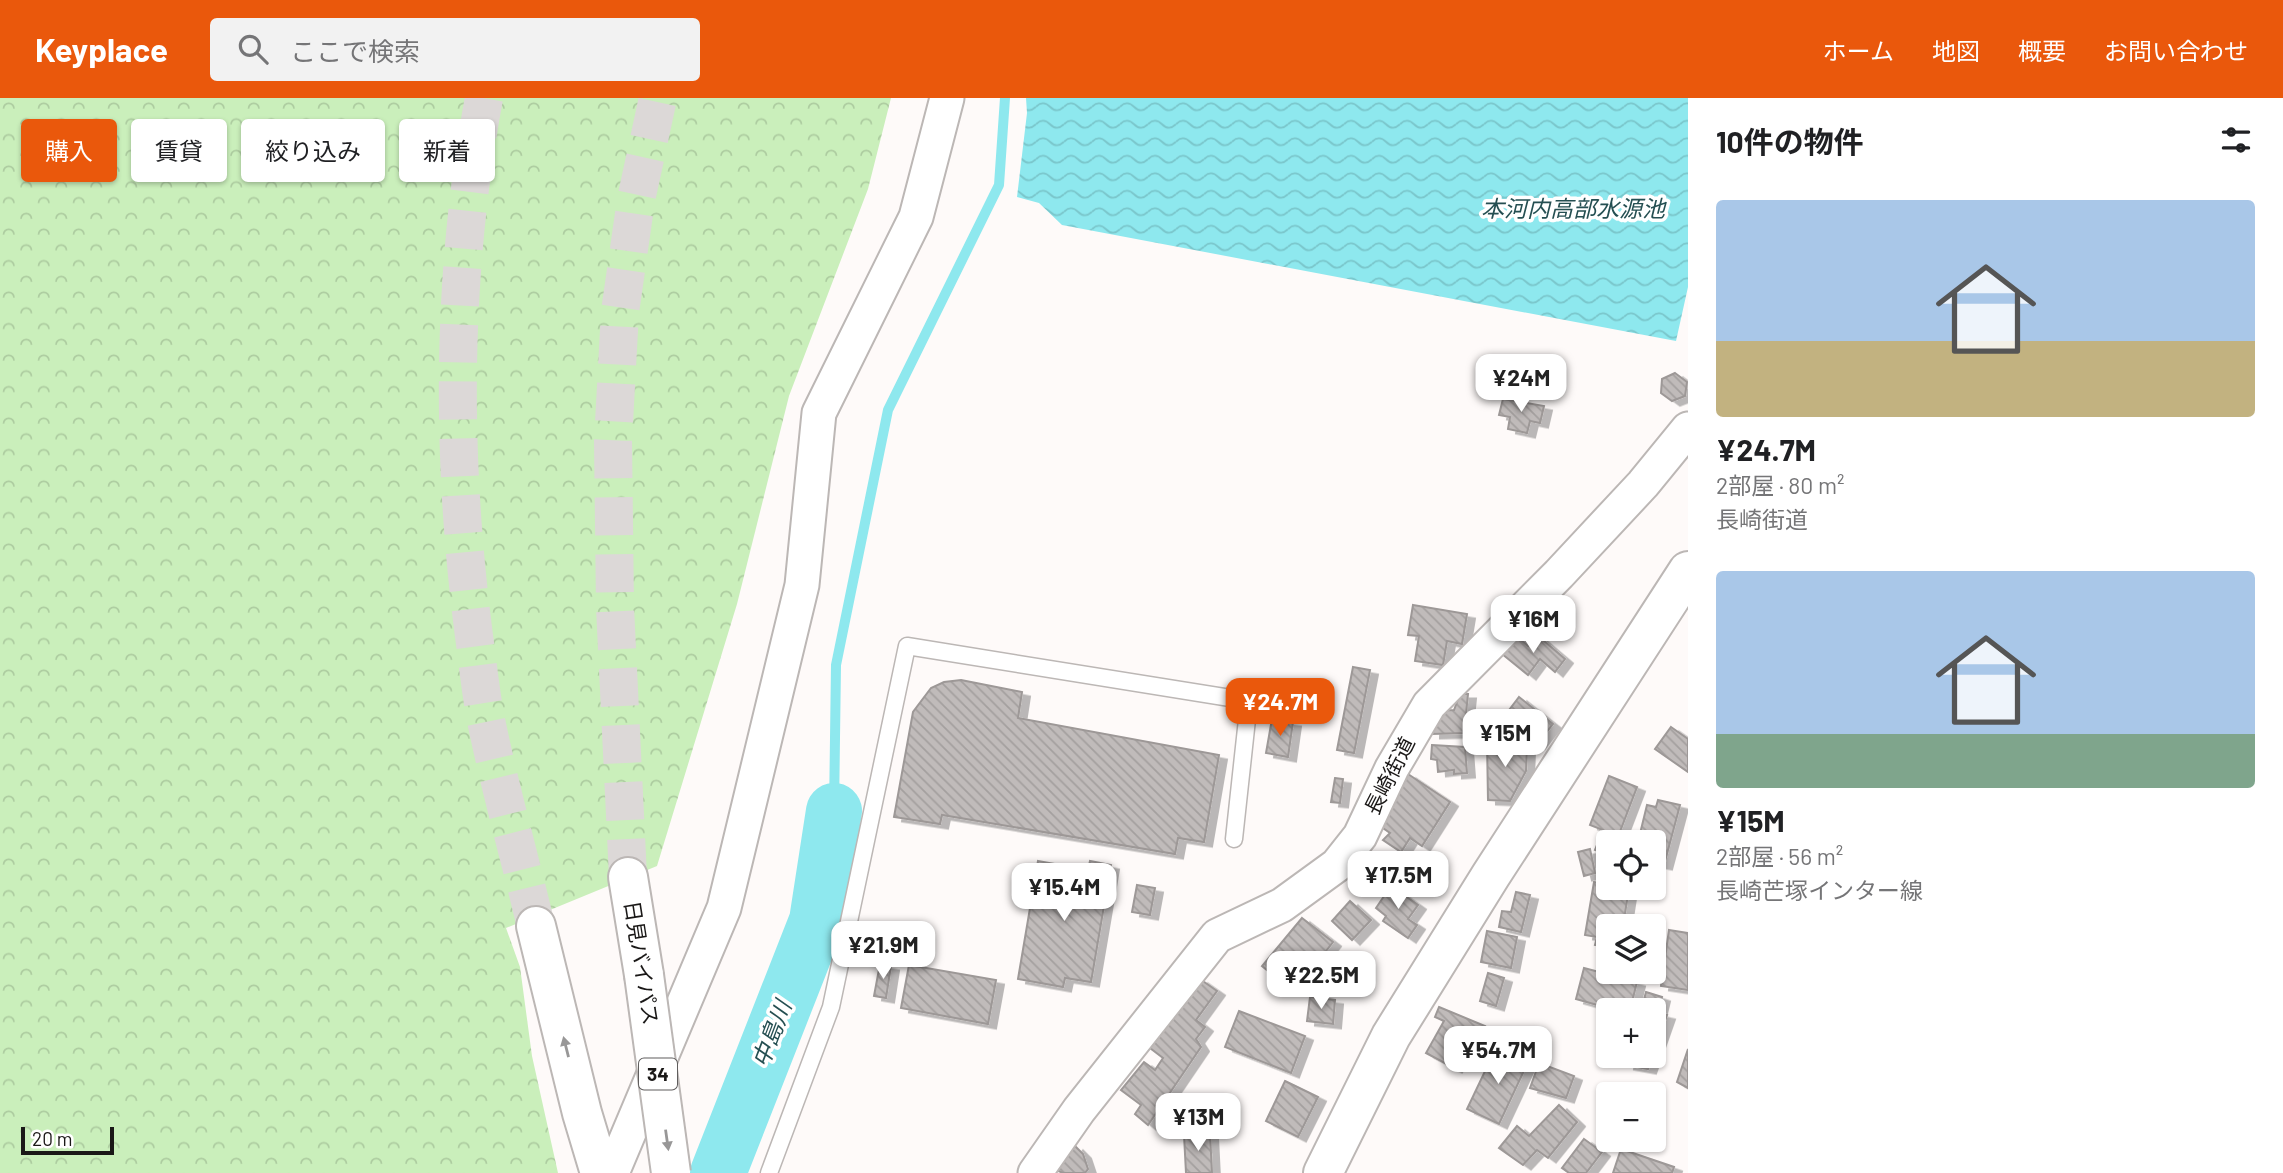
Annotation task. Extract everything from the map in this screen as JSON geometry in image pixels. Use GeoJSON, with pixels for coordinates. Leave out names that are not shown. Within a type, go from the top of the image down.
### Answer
{"type":"FeatureCollection","features":[{"type":"Feature","properties":{"kind":"main road"},"geometry":{"type":"LineString","coordinates":[[1323,1173],[1391,1036],[1498,863],[1688,571]]}},
{"type":"Feature","properties":{"kind":"main road","name":"日見バイパス"},"geometry":{"type":"LineString","coordinates":[[628,877],[671,1173]]}},
{"type":"Feature","properties":{"kind":"main road"},"geometry":{"type":"LineString","coordinates":[[536,926],[582,1113],[600,1173]]}},
{"type":"Feature","properties":{"kind":"street"},"geometry":{"type":"LineString","coordinates":[[612,1173],[724,908],[802,585],[819,413],[925,218],[947,98]]}},
{"type":"Feature","properties":{"kind":"street","name":"長崎街道"},"geometry":{"type":"LineString","coordinates":[[1035,1173],[1079,1110],[1217,936],[1282,905],[1337,865],[1360,836],[1392,768],[1429,705],[1559,574],[1643,484],[1688,429]]}},
{"type":"Feature","properties":{"kind":"lane"},"geometry":{"type":"LineString","coordinates":[[769,1173],[831,1007],[907,646],[1249,701],[1234,839]]}},
{"type":"Feature","properties":{"kind":"green space"},"geometry":{"type":"Polygon","coordinates":[[[0,98],[891,98],[868,189],[789,396],[737,604],[657,866],[506,928],[520,967],[532,1056],[558,1173],[0,1173],[0,98]]]}},
{"type":"Feature","properties":{"kind":"water","name":"本河内高部水源池"},"geometry":{"type":"Polygon","coordinates":[[[1026,98],[1688,98],[1688,287],[1676,341],[1062,225],[1039,203],[1017,197],[1027,113],[1026,98]]]}},
{"type":"Feature","properties":{"kind":"building"},"geometry":{"type":"Polygon","coordinates":[[[1675,373],[1687,382],[1685,396],[1672,401],[1661,393],[1662,379],[1675,373]]]}},
{"type":"Feature","properties":{"kind":"building"},"geometry":{"type":"Polygon","coordinates":[[[1503,399],[1544,406],[1540,423],[1530,421],[1527,433],[1508,429],[1510,417],[1499,415],[1503,399]]]}},
{"type":"Feature","properties":{"kind":"building"},"geometry":{"type":"Polygon","coordinates":[[[1413,605],[1467,614],[1462,644],[1447,641],[1443,665],[1415,661],[1419,636],[1408,635],[1413,605]]]}},
{"type":"Feature","properties":{"kind":"building"},"geometry":{"type":"Polygon","coordinates":[[[1537,635],[1565,659],[1555,672],[1540,659],[1528,675],[1502,654],[1517,637],[1528,646],[1537,635]]]}},
{"type":"Feature","properties":{"kind":"building"},"geometry":{"type":"Polygon","coordinates":[[[1353,667],[1370,670],[1354,753],[1337,750],[1353,667]]]}},
{"type":"Feature","properties":{"kind":"building"},"geometry":{"type":"Polygon","coordinates":[[[961,680],[1022,692],[1018,718],[1219,755],[1204,842],[1178,838],[1175,854],[942,815],[940,824],[894,817],[913,712],[931,688],[944,682],[961,680]]]}},
{"type":"Feature","properties":{"kind":"building"},"geometry":{"type":"Polygon","coordinates":[[[1460,694],[1468,694],[1464,733],[1432,734],[1433,711],[1454,710],[1460,694]]]}},
{"type":"Feature","properties":{"kind":"building"},"geometry":{"type":"Polygon","coordinates":[[[1519,697],[1553,724],[1537,744],[1503,718],[1519,697]]]}},
{"type":"Feature","properties":{"kind":"building"},"geometry":{"type":"Polygon","coordinates":[[[1272,719],[1293,722],[1288,757],[1266,753],[1272,719]]]}},
{"type":"Feature","properties":{"kind":"building"},"geometry":{"type":"Polygon","coordinates":[[[1671,727],[1688,739],[1688,772],[1655,749],[1671,727]]]}},
{"type":"Feature","properties":{"kind":"building"},"geometry":{"type":"Polygon","coordinates":[[[1514,741],[1527,748],[1526,771],[1510,801],[1488,800],[1487,742],[1514,741]]]}},
{"type":"Feature","properties":{"kind":"building"},"geometry":{"type":"Polygon","coordinates":[[[1432,745],[1465,747],[1467,773],[1454,774],[1454,770],[1438,772],[1437,760],[1431,759],[1432,745]]]}},
{"type":"Feature","properties":{"kind":"building"},"geometry":{"type":"Polygon","coordinates":[[[1408,774],[1450,802],[1422,846],[1410,838],[1401,852],[1383,840],[1390,833],[1377,824],[1408,774]]]}},
{"type":"Feature","properties":{"kind":"building"},"geometry":{"type":"Polygon","coordinates":[[[1609,776],[1637,787],[1621,830],[1603,830],[1590,825],[1609,776]]]}},
{"type":"Feature","properties":{"kind":"building"},"geometry":{"type":"Polygon","coordinates":[[[1335,778],[1343,779],[1340,803],[1331,802],[1335,778]]]}},
{"type":"Feature","properties":{"kind":"building"},"geometry":{"type":"Polygon","coordinates":[[[1658,800],[1680,805],[1666,858],[1666,830],[1641,830],[1647,805],[1656,807],[1658,800]]]}},
{"type":"Feature","properties":{"kind":"building"},"geometry":{"type":"Polygon","coordinates":[[[1590,849],[1595,873],[1584,876],[1578,852],[1590,849]]]}},
{"type":"Feature","properties":{"kind":"building"},"geometry":{"type":"Polygon","coordinates":[[[1038,861],[1088,870],[1090,861],[1111,865],[1091,982],[1065,978],[1063,987],[1018,979],[1038,861]]]}},
{"type":"Feature","properties":{"kind":"building"},"geometry":{"type":"Polygon","coordinates":[[[1594,882],[1596,900],[1627,900],[1625,914],[1596,914],[1596,937],[1585,935],[1594,882]]]}},
{"type":"Feature","properties":{"kind":"building"},"geometry":{"type":"Polygon","coordinates":[[[1137,885],[1155,888],[1150,915],[1132,912],[1137,885]]]}},
{"type":"Feature","properties":{"kind":"building"},"geometry":{"type":"Polygon","coordinates":[[[1391,886],[1418,905],[1408,919],[1417,925],[1408,938],[1383,921],[1386,916],[1376,908],[1391,886]]]}},
{"type":"Feature","properties":{"kind":"building"},"geometry":{"type":"Polygon","coordinates":[[[1516,892],[1530,895],[1521,932],[1499,927],[1502,911],[1511,912],[1516,892]]]}},
{"type":"Feature","properties":{"kind":"building"},"geometry":{"type":"Polygon","coordinates":[[[1350,901],[1371,920],[1352,940],[1332,921],[1350,901]]]}},
{"type":"Feature","properties":{"kind":"building"},"geometry":{"type":"Polygon","coordinates":[[[1302,918],[1333,942],[1312,969],[1296,957],[1278,979],[1262,966],[1302,918]]]}},
{"type":"Feature","properties":{"kind":"building"},"geometry":{"type":"Polygon","coordinates":[[[1669,930],[1688,933],[1688,990],[1661,986],[1666,984],[1669,930]]]}},
{"type":"Feature","properties":{"kind":"building"},"geometry":{"type":"Polygon","coordinates":[[[1487,931],[1517,937],[1511,968],[1481,962],[1487,931]]]}},
{"type":"Feature","properties":{"kind":"building"},"geometry":{"type":"Polygon","coordinates":[[[880,964],[891,966],[886,998],[874,996],[880,964]]]}},
{"type":"Feature","properties":{"kind":"building"},"geometry":{"type":"Polygon","coordinates":[[[909,965],[996,980],[988,1024],[901,1008],[909,965]]]}},
{"type":"Feature","properties":{"kind":"building"},"geometry":{"type":"Polygon","coordinates":[[[1584,968],[1596,971],[1596,984],[1636,984],[1633,998],[1596,998],[1596,1005],[1576,999],[1584,968]]]}},
{"type":"Feature","properties":{"kind":"building"},"geometry":{"type":"Polygon","coordinates":[[[1488,973],[1504,978],[1496,1006],[1480,1001],[1488,973]]]}},
{"type":"Feature","properties":{"kind":"building"},"geometry":{"type":"Polygon","coordinates":[[[1200,979],[1217,991],[1196,1020],[1205,1027],[1196,1039],[1201,1047],[1148,1125],[1135,1114],[1141,1105],[1121,1090],[1144,1062],[1155,1070],[1163,1058],[1150,1048],[1200,979]]]}},
{"type":"Feature","properties":{"kind":"building"},"geometry":{"type":"Polygon","coordinates":[[[1646,992],[1662,997],[1662,998],[1644,998],[1646,992]]]}},
{"type":"Feature","properties":{"kind":"building"},"geometry":{"type":"Polygon","coordinates":[[[1310,997],[1335,1000],[1333,1024],[1307,1021],[1310,997]]]}},
{"type":"Feature","properties":{"kind":"building"},"geometry":{"type":"Polygon","coordinates":[[[1439,1007],[1485,1026],[1480,1036],[1473,1033],[1454,1068],[1426,1053],[1444,1021],[1435,1017],[1439,1007]]]}},
{"type":"Feature","properties":{"kind":"building"},"geometry":{"type":"Polygon","coordinates":[[[1239,1011],[1305,1036],[1291,1073],[1225,1047],[1239,1011]]]}},
{"type":"Feature","properties":{"kind":"building"},"geometry":{"type":"Polygon","coordinates":[[[1496,1048],[1528,1062],[1499,1124],[1467,1109],[1496,1048]]]}},
{"type":"Feature","properties":{"kind":"building"},"geometry":{"type":"Polygon","coordinates":[[[1688,1049],[1688,1088],[1677,1082],[1688,1049]]]}},
{"type":"Feature","properties":{"kind":"building"},"geometry":{"type":"Polygon","coordinates":[[[1539,1063],[1574,1076],[1566,1098],[1530,1088],[1539,1063]]]}},
{"type":"Feature","properties":{"kind":"building"},"geometry":{"type":"Polygon","coordinates":[[[1285,1081],[1318,1097],[1298,1137],[1266,1121],[1285,1081]]]}},
{"type":"Feature","properties":{"kind":"building"},"geometry":{"type":"Polygon","coordinates":[[[1559,1105],[1577,1122],[1548,1158],[1537,1150],[1523,1165],[1499,1148],[1517,1126],[1529,1136],[1559,1105]]]}},
{"type":"Feature","properties":{"kind":"building"},"geometry":{"type":"Polygon","coordinates":[[[1210,1133],[1212,1173],[1186,1173],[1184,1135],[1210,1133]]]}},
{"type":"Feature","properties":{"kind":"building"},"geometry":{"type":"Polygon","coordinates":[[[1584,1139],[1596,1148],[1596,1152],[1602,1152],[1586,1173],[1569,1173],[1562,1168],[1584,1139]]]}},
{"type":"Feature","properties":{"kind":"building"},"geometry":{"type":"Polygon","coordinates":[[[1075,1146],[1083,1154],[1088,1169],[1085,1173],[1063,1173],[1056,1170],[1075,1146]]]}},
{"type":"Feature","properties":{"kind":"building"},"geometry":{"type":"Polygon","coordinates":[[[1620,1152],[1630,1152],[1674,1167],[1672,1173],[1613,1173],[1620,1152]]]}},
{"type":"Feature","properties":{"kind":"waterway"},"geometry":{"type":"LineString","coordinates":[[834,811],[836,665],[888,410],[999,185],[1005,98]]}},
{"type":"Feature","properties":{"kind":"waterway","name":"中島川"},"geometry":{"type":"LineString","coordinates":[[718,1173],[817,921],[834,811]]}},
{"type":"Feature","properties":{"kind":"tunnel"},"geometry":{"type":"LineString","coordinates":[[484,98],[473,164],[460,299],[458,434],[461,502],[466,569],[485,714],[536,926]]}},
{"type":"Feature","properties":{"kind":"tunnel"},"geometry":{"type":"LineString","coordinates":[[628,877],[615,607],[613,441],[620,312],[636,200],[658,98]]}}]}
